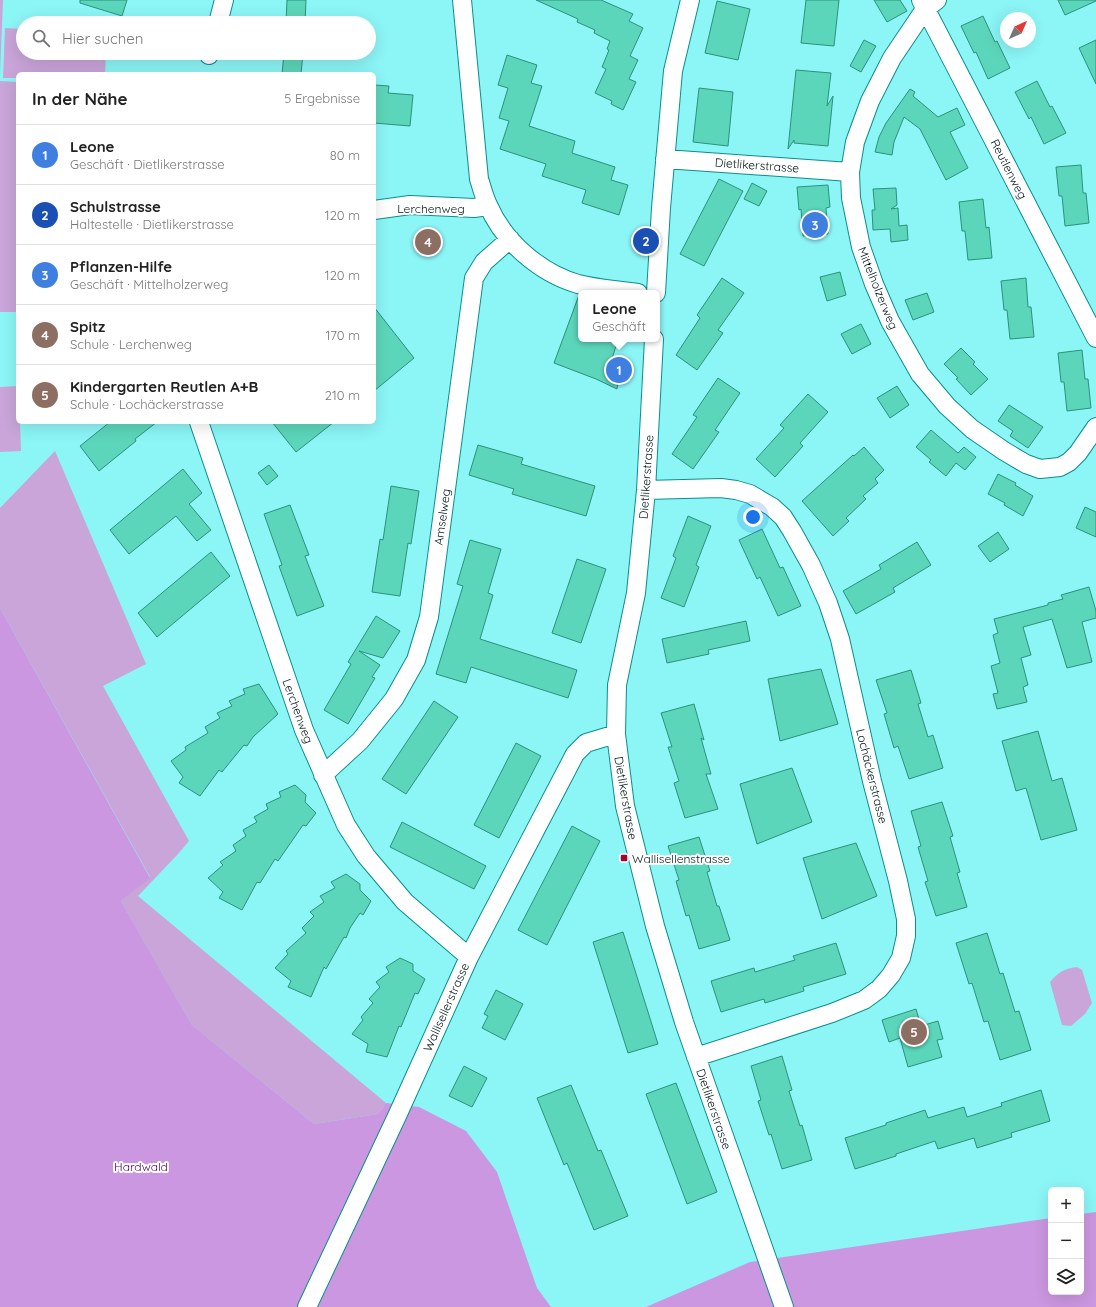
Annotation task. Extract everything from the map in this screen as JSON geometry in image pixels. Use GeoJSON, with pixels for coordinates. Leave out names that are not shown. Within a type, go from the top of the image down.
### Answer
{"type":"FeatureCollection","features":[{"type":"Feature","properties":{"kind":"street"},"geometry":{"type":"LineString","coordinates":[[220,16],[224,0]]}},
{"type":"Feature","properties":{"kind":"street"},"geometry":{"type":"LineString","coordinates":[[462,0],[479,179],[488,206],[498,224],[510,240],[527,256],[543,268],[561,278],[578,284],[609,290]]}},
{"type":"Feature","properties":{"kind":"street"},"geometry":{"type":"LineString","coordinates":[[656,290],[665,159],[673,71],[690,0]]}},
{"type":"Feature","properties":{"kind":"street","name":"Mittelholzerweg"},"geometry":{"type":"LineString","coordinates":[[928,3],[892,58],[870,101],[855,142],[850,172],[851,198],[861,247],[879,296],[890,322],[920,374],[947,406],[972,429],[1004,452],[1026,464],[1040,468],[1060,467],[1069,462],[1096,427]]}},
{"type":"Feature","properties":{"kind":"street","name":"Reutlenweg"},"geometry":{"type":"LineString","coordinates":[[928,3],[1096,338]]}},
{"type":"Feature","properties":{"kind":"street","name":"Dietlikerstrasse"},"geometry":{"type":"LineString","coordinates":[[665,159],[850,172]]}},
{"type":"Feature","properties":{"kind":"street","name":"Lerchenweg"},"geometry":{"type":"LineString","coordinates":[[376,210],[410,205],[474,208],[488,206]]}},
{"type":"Feature","properties":{"kind":"street","name":"Amselweg"},"geometry":{"type":"LineString","coordinates":[[323,776],[360,741],[394,699],[416,660],[429,617],[474,278],[484,262],[510,240]]}},
{"type":"Feature","properties":{"kind":"street","name":"Dietlikerstrasse"},"geometry":{"type":"LineString","coordinates":[[654,342],[646,490],[636,593],[617,685],[616,734],[625,806],[655,926],[696,1057],[784,1307]]}},
{"type":"Feature","properties":{"kind":"street","name":"Lerchenweg"},"geometry":{"type":"LineString","coordinates":[[200,424],[304,730],[323,776],[346,825],[366,856],[405,902],[469,957]]}},
{"type":"Feature","properties":{"kind":"street","name":"Lochäckerstrasse"},"geometry":{"type":"LineString","coordinates":[[646,490],[721,488],[736,490],[750,494],[772,507],[783,517],[792,531],[811,565],[828,603],[840,639],[872,781],[898,881],[906,919],[906,936],[900,958],[891,975],[864,1000],[832,1013],[696,1057]]}},
{"type":"Feature","properties":{"kind":"street","name":"Wallisellerstrasse"},"geometry":{"type":"LineString","coordinates":[[307,1307],[397,1116],[469,957],[575,754],[586,742],[616,734]]}},
{"type":"Feature","properties":{"kind":"shaded area"},"geometry":{"type":"Polygon","coordinates":[[[0,0],[3,0],[0,76],[0,0]]]}},
{"type":"Feature","properties":{"kind":"shaded area"},"geometry":{"type":"Polygon","coordinates":[[[5,28],[16,29],[16,60],[106,60],[105,72],[16,72],[16,78],[3,78],[5,28]]]}},
{"type":"Feature","properties":{"kind":"shaded area"},"geometry":{"type":"Polygon","coordinates":[[[0,81],[16,82],[16,312],[0,312],[0,81]]]}},
{"type":"Feature","properties":{"kind":"shaded area"},"geometry":{"type":"Polygon","coordinates":[[[16,386],[16,424],[20,424],[21,451],[0,452],[0,387],[16,386]]]}},
{"type":"Feature","properties":{"kind":"shaded area"},"geometry":{"type":"Polygon","coordinates":[[[55,451],[146,664],[103,686],[189,841],[138,896],[386,1103],[378,1114],[314,1124],[192,1025],[121,901],[150,877],[0,608],[0,508],[55,451]]]}},
{"type":"Feature","properties":{"kind":"shaded area"},"geometry":{"type":"Polygon","coordinates":[[[1077,967],[1082,970],[1092,1003],[1085,1014],[1071,1026],[1062,1025],[1050,982],[1062,972],[1077,967]]]}},
{"type":"Feature","properties":{"kind":"green space","name":"Hardwald"},"geometry":{"type":"Polygon","coordinates":[[[0,608],[150,878],[121,901],[192,1025],[314,1124],[378,1114],[386,1103],[419,1107],[466,1131],[497,1172],[537,1288],[551,1307],[0,1307],[0,608]]]}},
{"type":"Feature","properties":{"kind":"green space"},"geometry":{"type":"Polygon","coordinates":[[[1096,1212],[1096,1307],[646,1307],[750,1262],[1048,1218],[1048,1295],[1084,1295],[1084,1214],[1096,1212]]]}},
{"type":"Feature","properties":{"kind":"building"},"geometry":{"type":"Polygon","coordinates":[[[80,0],[127,0],[122,16],[80,3],[80,0]]]}},
{"type":"Feature","properties":{"kind":"building"},"geometry":{"type":"Polygon","coordinates":[[[287,0],[306,0],[305,16],[286,16],[287,0]]]}},
{"type":"Feature","properties":{"kind":"building"},"geometry":{"type":"Polygon","coordinates":[[[536,0],[601,0],[633,14],[629,21],[643,28],[630,56],[638,60],[629,79],[636,82],[623,110],[611,104],[612,101],[595,93],[606,69],[602,67],[609,50],[607,49],[610,41],[594,33],[595,30],[577,22],[578,19],[536,0]]]}},
{"type":"Feature","properties":{"kind":"building"},"geometry":{"type":"Polygon","coordinates":[[[806,0],[839,0],[834,46],[801,43],[806,0]]]}},
{"type":"Feature","properties":{"kind":"building"},"geometry":{"type":"Polygon","coordinates":[[[874,0],[900,0],[907,11],[887,22],[874,0]]]}},
{"type":"Feature","properties":{"kind":"building"},"geometry":{"type":"Polygon","coordinates":[[[1058,0],[1096,0],[1096,1],[1065,15],[1058,0]]]}},
{"type":"Feature","properties":{"kind":"building"},"geometry":{"type":"Polygon","coordinates":[[[717,1],[750,9],[738,60],[705,53],[717,1]]]}},
{"type":"Feature","properties":{"kind":"building"},"geometry":{"type":"Polygon","coordinates":[[[983,16],[995,42],[997,41],[1010,68],[988,79],[976,52],[974,53],[961,26],[983,16]]]}},
{"type":"Feature","properties":{"kind":"building"},"geometry":{"type":"Polygon","coordinates":[[[864,40],[876,46],[861,72],[850,66],[864,40]]]}},
{"type":"Feature","properties":{"kind":"building"},"geometry":{"type":"Polygon","coordinates":[[[1096,40],[1096,84],[1079,48],[1096,40]]]}},
{"type":"Feature","properties":{"kind":"building"},"geometry":{"type":"Polygon","coordinates":[[[507,55],[537,65],[531,83],[542,86],[529,126],[575,141],[572,153],[615,167],[611,180],[628,185],[619,215],[582,203],[586,190],[542,176],[546,164],[500,149],[509,121],[499,118],[508,88],[498,85],[507,55]]]}},
{"type":"Feature","properties":{"kind":"building"},"geometry":{"type":"Polygon","coordinates":[[[283,60],[302,60],[301,72],[282,72],[283,60]]]}},
{"type":"Feature","properties":{"kind":"building"},"geometry":{"type":"Polygon","coordinates":[[[796,70],[831,73],[827,106],[833,96],[828,146],[794,143],[794,140],[788,149],[796,70]]]}},
{"type":"Feature","properties":{"kind":"building"},"geometry":{"type":"Polygon","coordinates":[[[1037,81],[1050,107],[1052,106],[1066,133],[1044,144],[1031,117],[1029,119],[1015,92],[1037,81]]]}},
{"type":"Feature","properties":{"kind":"building"},"geometry":{"type":"Polygon","coordinates":[[[376,85],[389,86],[388,93],[413,95],[410,126],[376,123],[376,85]]]}},
{"type":"Feature","properties":{"kind":"building"},"geometry":{"type":"Polygon","coordinates":[[[699,88],[733,92],[728,146],[693,142],[699,88]]]}},
{"type":"Feature","properties":{"kind":"building"},"geometry":{"type":"Polygon","coordinates":[[[910,89],[915,92],[913,96],[938,117],[957,108],[965,125],[950,132],[968,168],[946,180],[920,129],[904,117],[894,142],[892,155],[875,152],[879,137],[886,123],[910,89]]]}},
{"type":"Feature","properties":{"kind":"building"},"geometry":{"type":"Polygon","coordinates":[[[1081,165],[1083,193],[1086,193],[1089,223],[1065,226],[1062,196],[1059,196],[1056,167],[1081,165]]]}},
{"type":"Feature","properties":{"kind":"building"},"geometry":{"type":"Polygon","coordinates":[[[719,179],[743,191],[704,266],[680,254],[719,179]]]}},
{"type":"Feature","properties":{"kind":"building"},"geometry":{"type":"Polygon","coordinates":[[[752,183],[767,191],[759,206],[744,199],[752,183]]]}},
{"type":"Feature","properties":{"kind":"building"},"geometry":{"type":"Polygon","coordinates":[[[828,185],[830,207],[826,208],[828,234],[803,236],[801,209],[799,210],[797,187],[828,185]]]}},
{"type":"Feature","properties":{"kind":"building"},"geometry":{"type":"Polygon","coordinates":[[[896,188],[897,205],[891,209],[898,208],[899,226],[907,225],[908,240],[891,242],[890,229],[873,230],[872,210],[875,210],[873,189],[896,188]]]}},
{"type":"Feature","properties":{"kind":"building"},"geometry":{"type":"Polygon","coordinates":[[[983,199],[986,228],[989,227],[992,258],[968,260],[965,231],[962,231],[959,202],[983,199]]]}},
{"type":"Feature","properties":{"kind":"building"},"geometry":{"type":"Polygon","coordinates":[[[840,272],[846,295],[827,301],[820,277],[840,272]]]}},
{"type":"Feature","properties":{"kind":"building"},"geometry":{"type":"Polygon","coordinates":[[[722,278],[744,293],[718,330],[723,333],[697,370],[676,355],[700,318],[697,315],[722,278]]]}},
{"type":"Feature","properties":{"kind":"building"},"geometry":{"type":"Polygon","coordinates":[[[1026,278],[1028,307],[1031,307],[1034,337],[1010,339],[1007,310],[1004,310],[1001,281],[1026,278]]]}},
{"type":"Feature","properties":{"kind":"building"},"geometry":{"type":"Polygon","coordinates":[[[927,293],[934,312],[913,320],[905,300],[927,293]]]}},
{"type":"Feature","properties":{"kind":"building"},"geometry":{"type":"Polygon","coordinates":[[[578,298],[578,342],[617,342],[612,359],[620,362],[617,389],[596,379],[554,363],[578,298]]]}},
{"type":"Feature","properties":{"kind":"building"},"geometry":{"type":"Polygon","coordinates":[[[376,310],[414,358],[376,389],[376,310]]]}},
{"type":"Feature","properties":{"kind":"building"},"geometry":{"type":"Polygon","coordinates":[[[861,324],[871,344],[852,354],[841,334],[861,324]]]}},
{"type":"Feature","properties":{"kind":"building"},"geometry":{"type":"Polygon","coordinates":[[[961,348],[975,362],[973,364],[988,379],[971,395],[956,379],[958,378],[944,364],[961,348]]]}},
{"type":"Feature","properties":{"kind":"building"},"geometry":{"type":"Polygon","coordinates":[[[1082,350],[1085,379],[1088,379],[1091,408],[1067,411],[1064,382],[1061,382],[1058,353],[1082,350]]]}},
{"type":"Feature","properties":{"kind":"building"},"geometry":{"type":"Polygon","coordinates":[[[718,378],[740,393],[715,430],[719,432],[693,469],[672,454],[697,417],[693,415],[718,378]]]}},
{"type":"Feature","properties":{"kind":"building"},"geometry":{"type":"Polygon","coordinates":[[[897,386],[909,405],[890,418],[877,398],[897,386]]]}},
{"type":"Feature","properties":{"kind":"building"},"geometry":{"type":"Polygon","coordinates":[[[808,394],[828,412],[800,443],[803,446],[775,477],[756,459],[784,428],[780,425],[808,394]]]}},
{"type":"Feature","properties":{"kind":"building"},"geometry":{"type":"Polygon","coordinates":[[[1009,405],[1043,427],[1028,448],[1010,436],[1013,431],[998,421],[1009,405]]]}},
{"type":"Feature","properties":{"kind":"building"},"geometry":{"type":"Polygon","coordinates":[[[108,424],[154,424],[99,471],[80,446],[108,424]]]}},
{"type":"Feature","properties":{"kind":"building"},"geometry":{"type":"Polygon","coordinates":[[[274,424],[331,424],[296,452],[274,424]]]}},
{"type":"Feature","properties":{"kind":"building"},"geometry":{"type":"Polygon","coordinates":[[[931,430],[958,453],[964,447],[976,457],[965,470],[956,463],[946,476],[929,462],[931,460],[916,447],[931,430]]]}},
{"type":"Feature","properties":{"kind":"building"},"geometry":{"type":"Polygon","coordinates":[[[478,445],[523,458],[521,464],[595,486],[586,516],[512,494],[514,489],[469,475],[478,445]]]}},
{"type":"Feature","properties":{"kind":"building"},"geometry":{"type":"Polygon","coordinates":[[[864,447],[884,470],[875,479],[878,483],[863,496],[866,499],[846,518],[849,521],[833,536],[802,501],[864,447]]]}},
{"type":"Feature","properties":{"kind":"building"},"geometry":{"type":"Polygon","coordinates":[[[269,465],[278,476],[267,485],[258,473],[269,465]]]}},
{"type":"Feature","properties":{"kind":"building"},"geometry":{"type":"Polygon","coordinates":[[[183,469],[202,493],[189,504],[211,530],[197,541],[176,516],[129,554],[110,530],[183,469]]]}},
{"type":"Feature","properties":{"kind":"building"},"geometry":{"type":"Polygon","coordinates":[[[998,474],[1016,483],[1015,485],[1033,496],[1023,516],[1004,505],[1005,503],[988,494],[998,474]]]}},
{"type":"Feature","properties":{"kind":"building"},"geometry":{"type":"Polygon","coordinates":[[[391,486],[419,491],[411,544],[408,543],[400,596],[372,592],[380,539],[383,540],[391,486]]]}},
{"type":"Feature","properties":{"kind":"building"},"geometry":{"type":"Polygon","coordinates":[[[290,505],[309,555],[305,556],[324,606],[297,616],[279,566],[282,565],[264,514],[290,505]]]}},
{"type":"Feature","properties":{"kind":"building"},"geometry":{"type":"Polygon","coordinates":[[[1085,507],[1096,512],[1096,537],[1076,528],[1085,507]]]}},
{"type":"Feature","properties":{"kind":"building"},"geometry":{"type":"Polygon","coordinates":[[[688,516],[711,526],[696,565],[699,567],[684,607],[661,598],[676,558],[673,556],[688,516]]]}},
{"type":"Feature","properties":{"kind":"building"},"geometry":{"type":"Polygon","coordinates":[[[762,529],[780,568],[783,567],[801,606],[778,616],[760,577],[757,579],[739,540],[762,529]]]}},
{"type":"Feature","properties":{"kind":"building"},"geometry":{"type":"Polygon","coordinates":[[[998,532],[1009,549],[990,562],[978,546],[998,532]]]}},
{"type":"Feature","properties":{"kind":"building"},"geometry":{"type":"Polygon","coordinates":[[[470,540],[501,549],[488,593],[493,595],[480,639],[577,670],[568,698],[471,667],[466,683],[436,674],[463,586],[457,584],[470,540]]]}},
{"type":"Feature","properties":{"kind":"building"},"geometry":{"type":"Polygon","coordinates":[[[917,542],[931,565],[893,588],[895,592],[856,614],[843,591],[881,569],[879,565],[917,542]]]}},
{"type":"Feature","properties":{"kind":"building"},"geometry":{"type":"Polygon","coordinates":[[[211,552],[230,576],[157,637],[138,613],[211,552]]]}},
{"type":"Feature","properties":{"kind":"building"},"geometry":{"type":"Polygon","coordinates":[[[577,559],[606,569],[581,643],[552,633],[577,559]]]}},
{"type":"Feature","properties":{"kind":"building"},"geometry":{"type":"Polygon","coordinates":[[[1089,587],[1096,611],[1096,618],[1082,622],[1092,662],[1067,668],[1052,619],[1023,627],[1031,655],[1021,658],[1028,685],[1023,687],[1027,702],[997,709],[993,694],[998,693],[991,666],[1000,663],[993,635],[998,633],[994,619],[1048,605],[1048,603],[1063,599],[1061,595],[1089,587]]]}},
{"type":"Feature","properties":{"kind":"building"},"geometry":{"type":"Polygon","coordinates":[[[376,616],[400,631],[383,658],[359,651],[380,665],[372,677],[375,678],[348,724],[324,710],[351,664],[348,662],[376,616]]]}},
{"type":"Feature","properties":{"kind":"building"},"geometry":{"type":"Polygon","coordinates":[[[746,621],[750,641],[708,650],[709,654],[667,663],[662,639],[746,621]]]}},
{"type":"Feature","properties":{"kind":"building"},"geometry":{"type":"Polygon","coordinates":[[[821,669],[838,724],[780,741],[768,679],[821,669]]]}},
{"type":"Feature","properties":{"kind":"building"},"geometry":{"type":"Polygon","coordinates":[[[911,670],[921,703],[918,704],[928,737],[933,735],[943,768],[909,779],[898,746],[894,748],[884,714],[887,713],[876,680],[911,670]]]}},
{"type":"Feature","properties":{"kind":"building"},"geometry":{"type":"Polygon","coordinates":[[[259,684],[278,714],[253,737],[247,746],[244,745],[222,772],[219,770],[200,796],[179,783],[183,777],[171,761],[186,750],[185,747],[208,733],[205,727],[220,718],[217,713],[232,706],[229,701],[245,694],[243,689],[259,684]]]}},
{"type":"Feature","properties":{"kind":"building"},"geometry":{"type":"Polygon","coordinates":[[[434,701],[458,717],[406,794],[382,779],[434,701]]]}},
{"type":"Feature","properties":{"kind":"building"},"geometry":{"type":"Polygon","coordinates":[[[694,704],[704,740],[701,738],[711,774],[706,774],[718,809],[685,818],[674,783],[679,781],[668,747],[672,747],[661,713],[694,704]]]}},
{"type":"Feature","properties":{"kind":"building"},"geometry":{"type":"Polygon","coordinates":[[[1038,731],[1052,781],[1062,778],[1077,830],[1041,840],[1026,788],[1016,791],[1002,741],[1038,731]]]}},
{"type":"Feature","properties":{"kind":"building"},"geometry":{"type":"Polygon","coordinates":[[[516,743],[541,756],[499,838],[474,825],[516,743]]]}},
{"type":"Feature","properties":{"kind":"building"},"geometry":{"type":"Polygon","coordinates":[[[792,768],[812,822],[757,844],[740,784],[792,768]]]}},
{"type":"Feature","properties":{"kind":"building"},"geometry":{"type":"Polygon","coordinates":[[[295,785],[306,795],[305,802],[316,813],[306,826],[303,825],[278,861],[275,859],[260,883],[257,882],[242,910],[219,898],[223,892],[208,878],[223,865],[220,862],[236,851],[233,845],[246,836],[243,830],[257,822],[254,817],[268,809],[266,804],[281,797],[279,792],[295,785]]]}},
{"type":"Feature","properties":{"kind":"building"},"geometry":{"type":"Polygon","coordinates":[[[942,802],[953,836],[950,837],[960,872],[957,873],[967,907],[936,916],[925,882],[928,881],[918,847],[921,846],[911,811],[942,802]]]}},
{"type":"Feature","properties":{"kind":"building"},"geometry":{"type":"Polygon","coordinates":[[[402,822],[486,866],[474,889],[390,847],[402,822]]]}},
{"type":"Feature","properties":{"kind":"building"},"geometry":{"type":"Polygon","coordinates":[[[572,826],[600,841],[547,945],[518,930],[572,826]]]}},
{"type":"Feature","properties":{"kind":"building"},"geometry":{"type":"Polygon","coordinates":[[[699,837],[710,871],[707,872],[717,906],[719,906],[730,940],[699,949],[689,915],[686,916],[676,881],[679,880],[668,846],[699,837]]]}},
{"type":"Feature","properties":{"kind":"building"},"geometry":{"type":"Polygon","coordinates":[[[856,843],[877,896],[822,919],[803,858],[856,843]]]}},
{"type":"Feature","properties":{"kind":"building"},"geometry":{"type":"Polygon","coordinates":[[[346,874],[360,884],[360,890],[371,901],[363,915],[360,913],[350,928],[346,938],[344,937],[326,969],[324,967],[311,997],[288,987],[291,981],[275,968],[288,954],[286,951],[306,933],[302,928],[314,916],[310,912],[324,902],[320,896],[335,888],[331,882],[346,874]]]}},
{"type":"Feature","properties":{"kind":"building"},"geometry":{"type":"Polygon","coordinates":[[[623,932],[658,1044],[628,1053],[593,942],[623,932]]]}},
{"type":"Feature","properties":{"kind":"building"},"geometry":{"type":"Polygon","coordinates":[[[987,933],[1000,974],[1003,973],[1015,1012],[1019,1011],[1031,1050],[1000,1060],[988,1021],[984,1022],[972,983],[969,984],[956,943],[987,933]]]}},
{"type":"Feature","properties":{"kind":"building"},"geometry":{"type":"Polygon","coordinates":[[[836,943],[846,974],[803,987],[804,991],[765,1003],[764,999],[721,1012],[711,981],[754,968],[755,972],[795,960],[793,956],[836,943]]]}},
{"type":"Feature","properties":{"kind":"building"},"geometry":{"type":"Polygon","coordinates":[[[400,958],[413,964],[413,971],[425,979],[418,994],[415,993],[401,1027],[399,1026],[387,1057],[366,1052],[368,1044],[352,1034],[363,1020],[361,1017],[373,1003],[369,999],[380,987],[376,982],[389,972],[386,967],[400,958]]]}},
{"type":"Feature","properties":{"kind":"building"},"geometry":{"type":"Polygon","coordinates":[[[496,990],[523,1004],[505,1040],[482,1028],[488,1016],[484,1014],[496,990]]]}},
{"type":"Feature","properties":{"kind":"building"},"geometry":{"type":"Polygon","coordinates":[[[916,1009],[921,1026],[938,1021],[943,1039],[937,1040],[942,1057],[908,1067],[900,1038],[889,1042],[882,1020],[916,1009]]]}},
{"type":"Feature","properties":{"kind":"building"},"geometry":{"type":"Polygon","coordinates":[[[782,1056],[792,1090],[789,1091],[800,1126],[802,1125],[812,1160],[782,1169],[771,1134],[769,1135],[758,1101],[761,1100],[751,1066],[782,1056]]]}},
{"type":"Feature","properties":{"kind":"building"},"geometry":{"type":"Polygon","coordinates":[[[464,1066],[487,1078],[472,1107],[449,1096],[464,1066]]]}},
{"type":"Feature","properties":{"kind":"building"},"geometry":{"type":"Polygon","coordinates":[[[676,1083],[717,1192],[687,1204],[646,1094],[676,1083]]]}},
{"type":"Feature","properties":{"kind":"building"},"geometry":{"type":"Polygon","coordinates":[[[571,1085],[598,1151],[601,1150],[628,1216],[594,1230],[567,1163],[564,1165],[537,1098],[571,1085]]]}},
{"type":"Feature","properties":{"kind":"building"},"geometry":{"type":"Polygon","coordinates":[[[1041,1090],[1050,1121],[1011,1133],[1012,1137],[977,1148],[974,1138],[938,1149],[935,1141],[896,1154],[896,1156],[855,1169],[845,1138],[886,1125],[886,1123],[925,1110],[928,1118],[964,1107],[967,1117],[1002,1106],[1001,1103],[1041,1090]]]}},
{"type":"Feature","properties":{"kind":"place","name":"Pflanzen-Hilfe"},"geometry":{"type":"Point","coordinates":[815,225]}},
{"type":"Feature","properties":{"kind":"place","name":"Schulstrasse"},"geometry":{"type":"Point","coordinates":[646,241]}},
{"type":"Feature","properties":{"kind":"place","name":"Spitz"},"geometry":{"type":"Point","coordinates":[428,242]}},
{"type":"Feature","properties":{"kind":"place","name":"Leone"},"geometry":{"type":"Point","coordinates":[619,370]}},
{"type":"Feature","properties":{"kind":"place","name":"Wallisellenstrasse"},"geometry":{"type":"Point","coordinates":[624,858]}},
{"type":"Feature","properties":{"kind":"place","name":"Kindergarten Reutlen A+B"},"geometry":{"type":"Point","coordinates":[914,1032]}}]}
